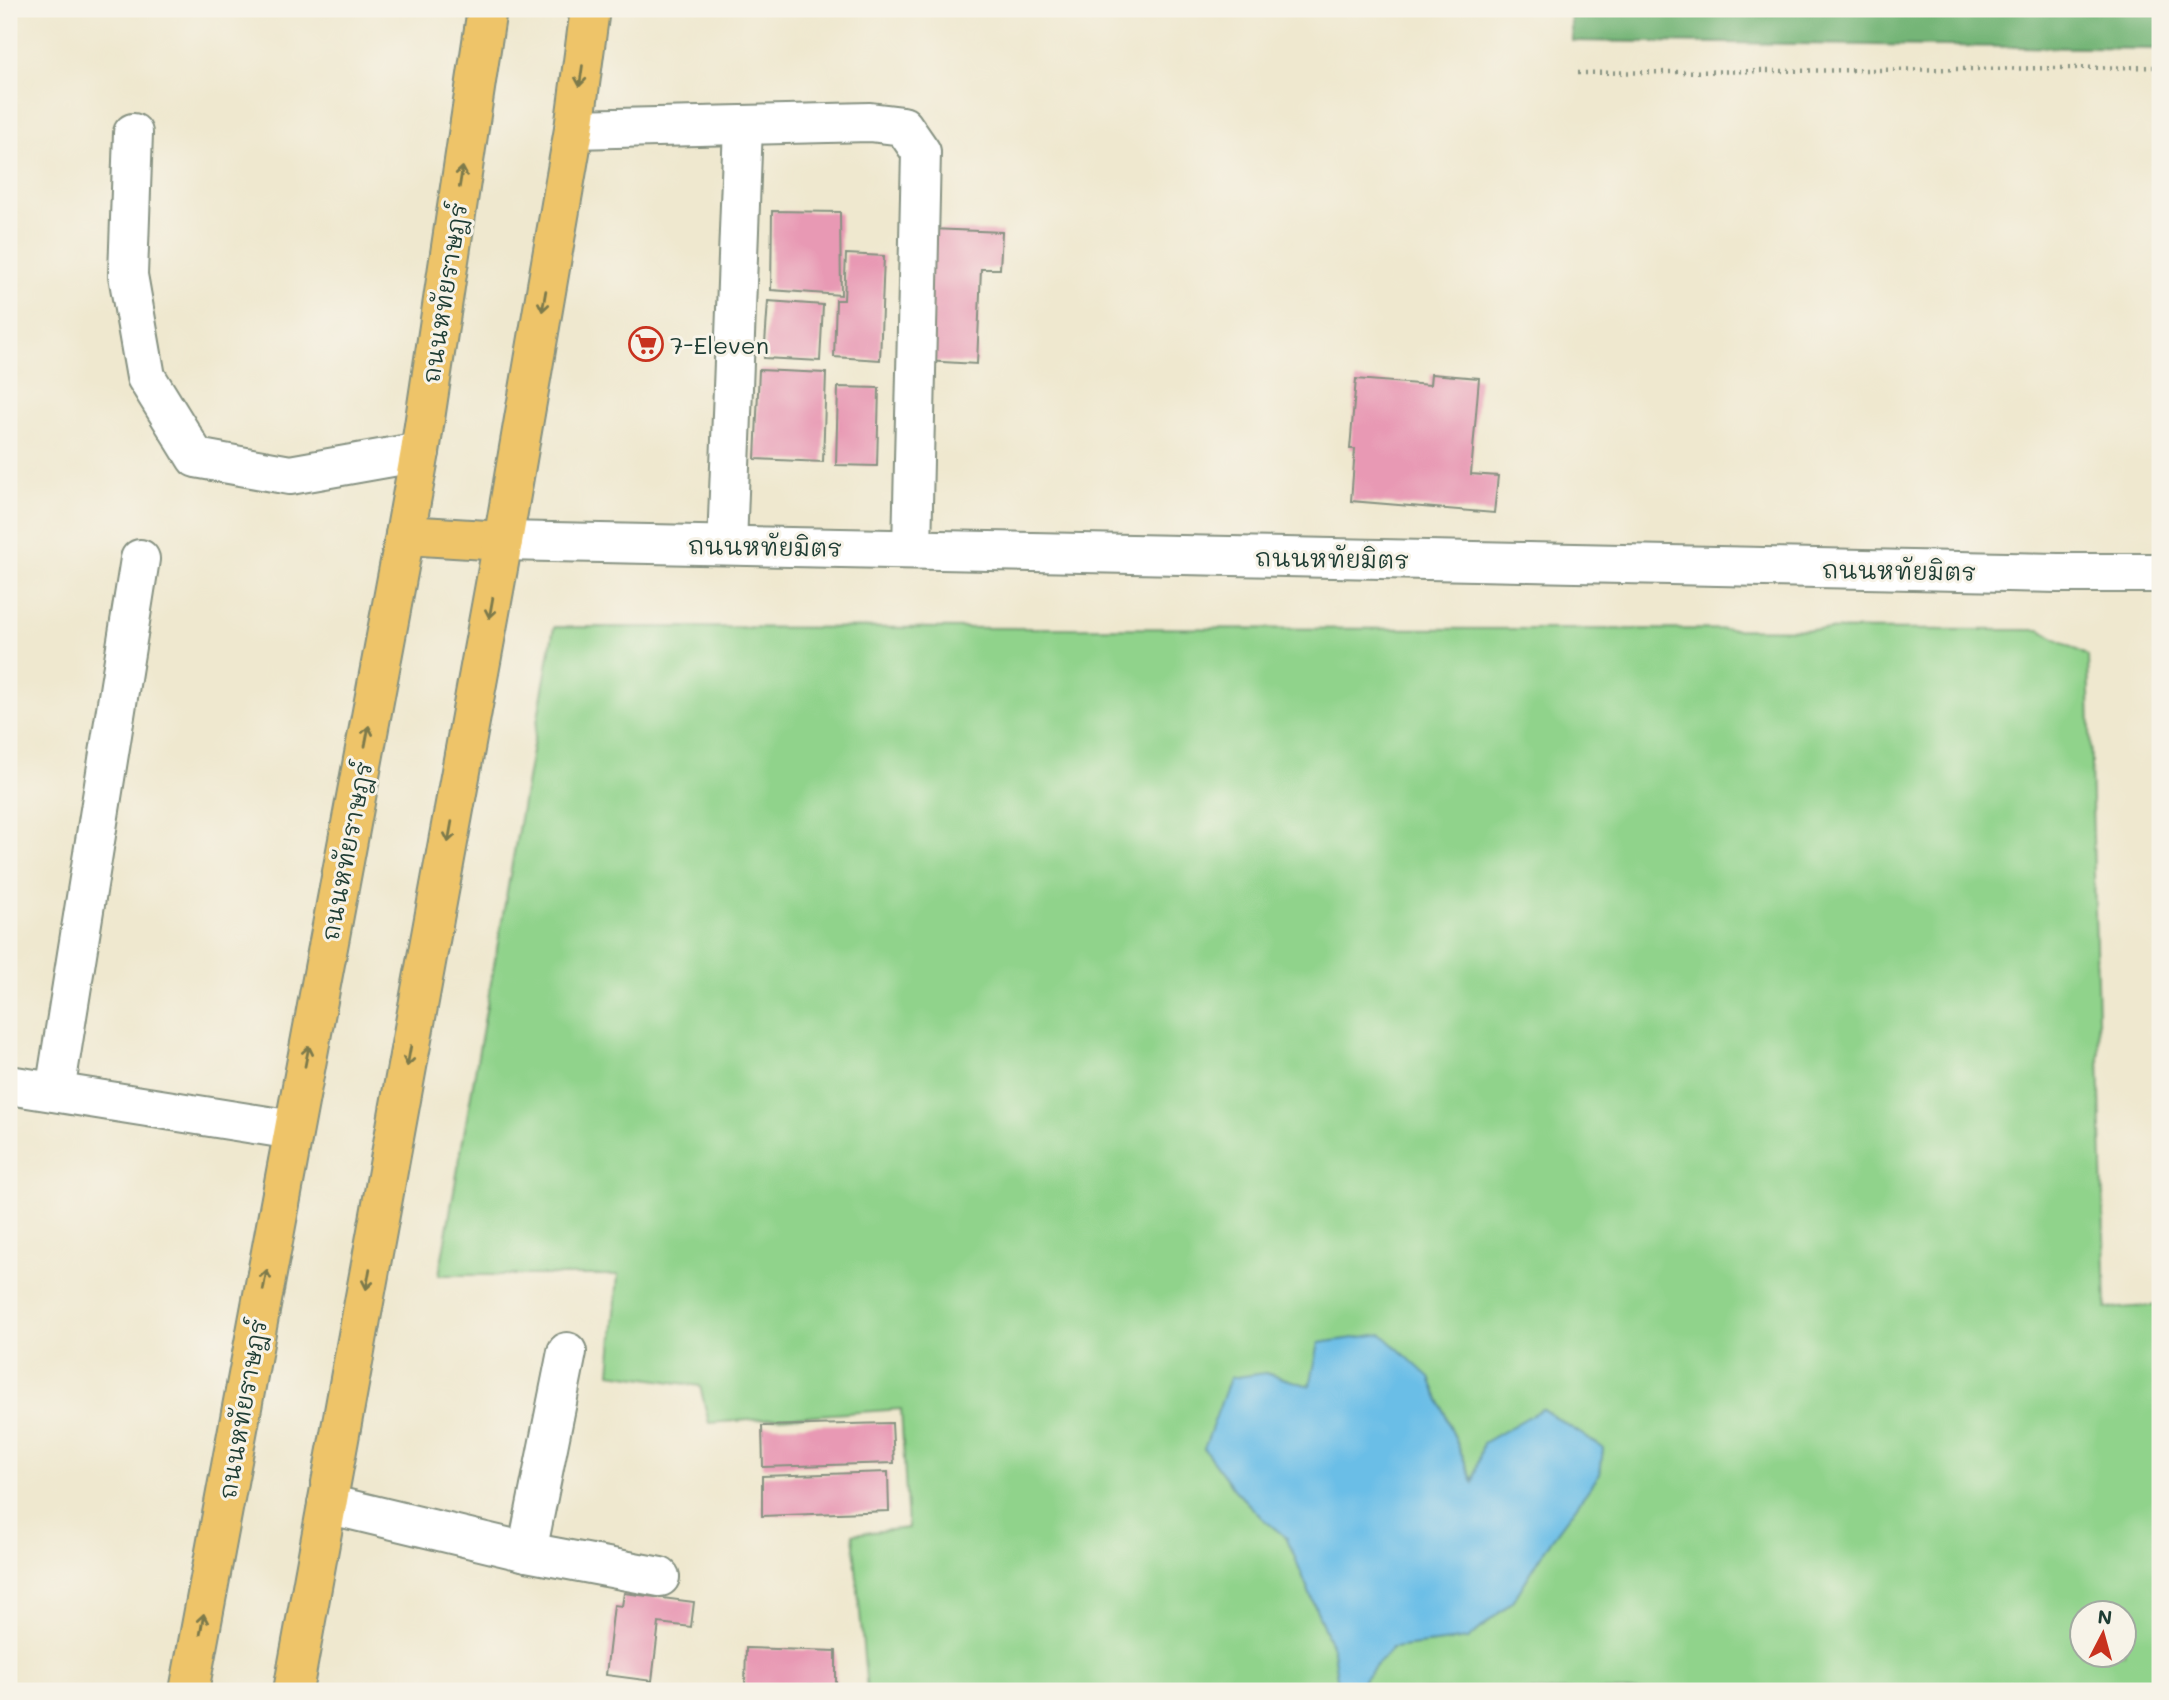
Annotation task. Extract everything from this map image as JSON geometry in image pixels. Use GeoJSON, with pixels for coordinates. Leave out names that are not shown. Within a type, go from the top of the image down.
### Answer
{"type":"FeatureCollection","features":[{"type":"Feature","properties":{"kind":"main road","name":"ถนนหทัยราษฎร์"},"geometry":{"type":"LineString","coordinates":[[189,1691],[420,452],[486,9]]}},
{"type":"Feature","properties":{"kind":"main road"},"geometry":{"type":"LineString","coordinates":[[293,1691],[503,541],[574,128],[590,9]]}},
{"type":"Feature","properties":{"kind":"main road"},"geometry":{"type":"LineString","coordinates":[[405,535],[503,541]]}},
{"type":"Feature","properties":{"kind":"street"},"geometry":{"type":"LineString","coordinates":[[574,128],[870,122],[903,126],[921,152],[912,549]]}},
{"type":"Feature","properties":{"kind":"street"},"geometry":{"type":"LineString","coordinates":[[727,545],[743,126]]}},
{"type":"Feature","properties":{"kind":"street"},"geometry":{"type":"LineString","coordinates":[[133,133],[128,275],[146,377],[196,458],[290,475],[420,452]]}},
{"type":"Feature","properties":{"kind":"street","name":"ถนนหทัยมิตร"},"geometry":{"type":"LineString","coordinates":[[503,541],[2044,573],[2160,573]]}},
{"type":"Feature","properties":{"kind":"street"},"geometry":{"type":"LineString","coordinates":[[55,1093],[140,559]]}},
{"type":"Feature","properties":{"kind":"street"},"geometry":{"type":"LineString","coordinates":[[9,1085],[293,1130]]}},
{"type":"Feature","properties":{"kind":"street"},"geometry":{"type":"LineString","coordinates":[[527,1552],[567,1352]]}},
{"type":"Feature","properties":{"kind":"street"},"geometry":{"type":"LineString","coordinates":[[327,1504],[527,1552],[660,1577]]}},
{"type":"Feature","properties":{"kind":"path"},"geometry":{"type":"LineString","coordinates":[[1578,73],[2160,67]]}},
{"type":"Feature","properties":{"kind":"green space"},"geometry":{"type":"Polygon","coordinates":[[[1570,9],[2160,9],[2160,49],[1572,41],[1570,9]]]}},
{"type":"Feature","properties":{"kind":"green space"},"geometry":{"type":"Polygon","coordinates":[[[554,627],[2040,630],[2088,656],[2106,1309],[2160,1305],[2160,1691],[1353,1691],[1392,1648],[1468,1639],[1513,1601],[1551,1540],[1600,1474],[1603,1448],[1542,1409],[1474,1483],[1430,1378],[1310,1386],[1265,1373],[1204,1449],[1235,1490],[1262,1518],[1287,1538],[1333,1650],[1339,1691],[867,1691],[853,1534],[908,1528],[901,1409],[709,1423],[700,1386],[610,1373],[618,1275],[439,1275],[554,627]]]}},
{"type":"Feature","properties":{"kind":"water"},"geometry":{"type":"Polygon","coordinates":[[[1382,1334],[1430,1378],[1473,1482],[1483,1443],[1542,1409],[1603,1448],[1600,1474],[1551,1540],[1513,1601],[1468,1639],[1392,1648],[1353,1691],[1339,1691],[1333,1650],[1287,1538],[1262,1518],[1235,1490],[1204,1449],[1230,1378],[1265,1373],[1310,1386],[1319,1343],[1382,1334]]]}},
{"type":"Feature","properties":{"kind":"building"},"geometry":{"type":"Polygon","coordinates":[[[772,211],[840,212],[841,295],[771,290],[772,211]]]}},
{"type":"Feature","properties":{"kind":"building"},"geometry":{"type":"Polygon","coordinates":[[[931,229],[1002,232],[1000,269],[981,269],[977,364],[925,361],[931,229]]]}},
{"type":"Feature","properties":{"kind":"building"},"geometry":{"type":"Polygon","coordinates":[[[846,254],[884,256],[880,360],[834,357],[836,300],[844,300],[846,254]]]}},
{"type":"Feature","properties":{"kind":"building"},"geometry":{"type":"Polygon","coordinates":[[[768,301],[823,305],[820,361],[764,358],[768,301]]]}},
{"type":"Feature","properties":{"kind":"building"},"geometry":{"type":"Polygon","coordinates":[[[759,370],[826,373],[823,462],[755,459],[759,370]]]}},
{"type":"Feature","properties":{"kind":"building"},"geometry":{"type":"Polygon","coordinates":[[[1431,374],[1479,378],[1471,474],[1498,476],[1494,513],[1351,501],[1355,449],[1350,449],[1356,379],[1430,385],[1431,374]]]}},
{"type":"Feature","properties":{"kind":"building"},"geometry":{"type":"Polygon","coordinates":[[[838,387],[879,388],[877,466],[836,465],[838,387]]]}},
{"type":"Feature","properties":{"kind":"building"},"geometry":{"type":"Polygon","coordinates":[[[892,1423],[894,1463],[763,1467],[762,1426],[892,1423]]]}},
{"type":"Feature","properties":{"kind":"building"},"geometry":{"type":"Polygon","coordinates":[[[888,1472],[889,1511],[762,1516],[762,1476],[888,1472]]]}},
{"type":"Feature","properties":{"kind":"building"},"geometry":{"type":"Polygon","coordinates":[[[624,1593],[694,1602],[691,1627],[659,1623],[652,1681],[606,1675],[614,1605],[622,1606],[624,1593]]]}},
{"type":"Feature","properties":{"kind":"building"},"geometry":{"type":"Polygon","coordinates":[[[746,1648],[836,1651],[836,1686],[780,1685],[780,1691],[758,1691],[758,1686],[745,1686],[746,1648]]]}},
{"type":"Feature","properties":{"kind":"place","name":"7-Eleven"},"geometry":{"type":"Point","coordinates":[646,344]}}]}
